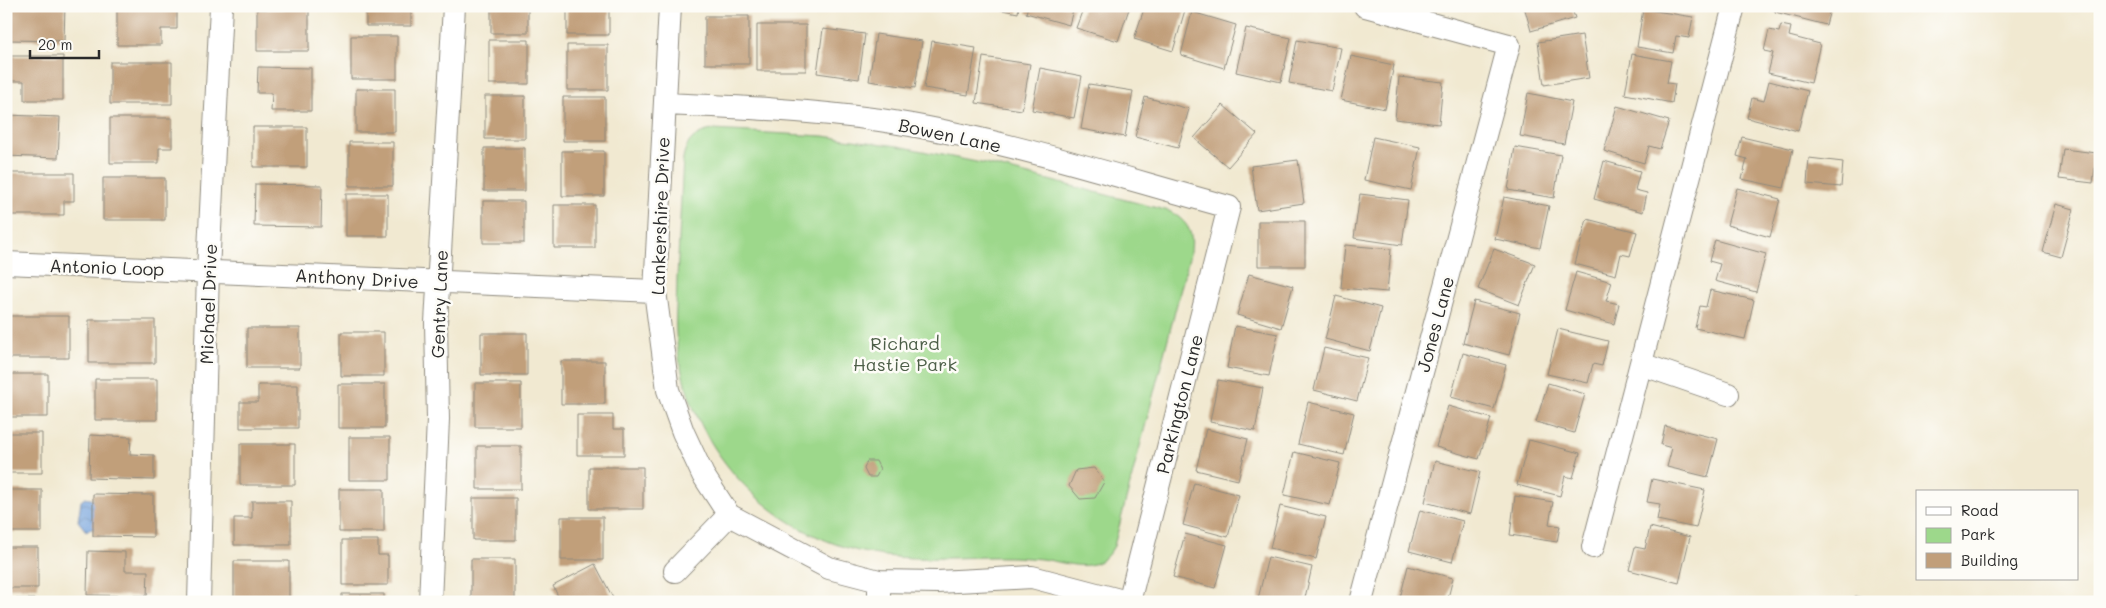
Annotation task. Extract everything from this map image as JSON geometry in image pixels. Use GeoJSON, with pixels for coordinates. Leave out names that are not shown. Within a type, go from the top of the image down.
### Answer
{"type":"FeatureCollection","features":[{"type":"Feature","properties":{"kind":"street","name":"Michael Drive"},"geometry":{"type":"LineString","coordinates":[[199,602],[208,270],[221,6]]}},
{"type":"Feature","properties":{"kind":"street","name":"Gentry Lane"},"geometry":{"type":"LineString","coordinates":[[430,602],[438,419],[436,323],[454,6]]}},
{"type":"Feature","properties":{"kind":"street","name":"Lankershire Drive"},"geometry":{"type":"LineString","coordinates":[[670,6],[655,292],[668,390],[683,432],[703,476],[729,515],[829,568],[879,591],[937,582],[1032,577],[1128,602]]}},
{"type":"Feature","properties":{"kind":"street","name":"Jones Lane"},"geometry":{"type":"LineString","coordinates":[[1361,602],[1509,46],[1365,6]]}},
{"type":"Feature","properties":{"kind":"street"},"geometry":{"type":"LineString","coordinates":[[1593,547],[1734,6]]}},
{"type":"Feature","properties":{"kind":"street","name":"Bowen Lane"},"geometry":{"type":"LineString","coordinates":[[665,104],[782,109],[881,120],[985,141],[1229,207]]}},
{"type":"Feature","properties":{"kind":"street","name":"Parkington Lane"},"geometry":{"type":"LineString","coordinates":[[1128,602],[1229,207]]}},
{"type":"Feature","properties":{"kind":"street","name":"Antonio Loop"},"geometry":{"type":"LineString","coordinates":[[6,263],[208,270]]}},
{"type":"Feature","properties":{"kind":"street","name":"Anthony Drive"},"geometry":{"type":"LineString","coordinates":[[208,270],[655,292]]}},
{"type":"Feature","properties":{"kind":"street"},"geometry":{"type":"LineString","coordinates":[[1641,364],[1728,394]]}},
{"type":"Feature","properties":{"kind":"street"},"geometry":{"type":"LineString","coordinates":[[675,571],[729,515]]}},
{"type":"Feature","properties":{"kind":"green space","name":"Richard Hastie Park"},"geometry":{"type":"Polygon","coordinates":[[[713,130],[823,136],[898,146],[986,164],[1169,211],[1184,222],[1190,232],[1191,250],[1114,546],[1108,555],[1101,561],[1085,565],[1014,557],[917,558],[885,556],[845,547],[808,532],[774,511],[745,486],[719,455],[699,421],[685,383],[676,335],[684,152],[693,138],[713,130]]]}},
{"type":"Feature","properties":{"kind":"water"},"geometry":{"type":"Polygon","coordinates":[[[85,498],[95,502],[95,528],[86,531],[78,521],[81,501],[85,498]]]}},
{"type":"Feature","properties":{"kind":"building"},"geometry":{"type":"Polygon","coordinates":[[[10,6],[65,6],[64,41],[9,40],[10,6]]]}},
{"type":"Feature","properties":{"kind":"building"},"geometry":{"type":"Polygon","coordinates":[[[117,6],[177,6],[177,29],[161,29],[161,45],[117,45],[117,6]]]}},
{"type":"Feature","properties":{"kind":"building"},"geometry":{"type":"Polygon","coordinates":[[[366,6],[411,6],[411,26],[366,26],[366,6]]]}},
{"type":"Feature","properties":{"kind":"building"},"geometry":{"type":"Polygon","coordinates":[[[491,6],[528,6],[528,33],[491,33],[491,6]]]}},
{"type":"Feature","properties":{"kind":"building"},"geometry":{"type":"Polygon","coordinates":[[[567,6],[609,6],[609,35],[567,35],[567,6]]]}},
{"type":"Feature","properties":{"kind":"building"},"geometry":{"type":"Polygon","coordinates":[[[982,6],[1019,6],[1018,13],[982,6]]]}},
{"type":"Feature","properties":{"kind":"building"},"geometry":{"type":"Polygon","coordinates":[[[1028,6],[1074,6],[1069,25],[1026,13],[1028,6]]]}},
{"type":"Feature","properties":{"kind":"building"},"geometry":{"type":"Polygon","coordinates":[[[1084,6],[1130,6],[1118,41],[1076,28],[1084,6]]]}},
{"type":"Feature","properties":{"kind":"building"},"geometry":{"type":"Polygon","coordinates":[[[1145,6],[1174,6],[1185,10],[1173,51],[1134,39],[1145,6]]]}},
{"type":"Feature","properties":{"kind":"building"},"geometry":{"type":"Polygon","coordinates":[[[1524,6],[1571,6],[1575,18],[1531,31],[1524,6]]]}},
{"type":"Feature","properties":{"kind":"building"},"geometry":{"type":"Polygon","coordinates":[[[1776,6],[1831,6],[1826,25],[1775,12],[1776,6]]]}},
{"type":"Feature","properties":{"kind":"building"},"geometry":{"type":"Polygon","coordinates":[[[257,9],[309,9],[309,51],[257,51],[257,9]]]}},
{"type":"Feature","properties":{"kind":"building"},"geometry":{"type":"Polygon","coordinates":[[[1643,9],[1693,17],[1689,38],[1676,36],[1673,53],[1637,47],[1643,9]]]}},
{"type":"Feature","properties":{"kind":"building"},"geometry":{"type":"Polygon","coordinates":[[[1192,12],[1236,25],[1224,68],[1181,55],[1192,12]]]}},
{"type":"Feature","properties":{"kind":"building"},"geometry":{"type":"Polygon","coordinates":[[[705,16],[749,16],[749,64],[705,64],[705,16]]]}},
{"type":"Feature","properties":{"kind":"building"},"geometry":{"type":"Polygon","coordinates":[[[757,25],[806,25],[806,71],[757,71],[757,25]]]}},
{"type":"Feature","properties":{"kind":"building"},"geometry":{"type":"Polygon","coordinates":[[[1781,25],[1791,27],[1789,36],[1820,44],[1811,83],[1768,73],[1773,53],[1764,51],[1769,30],[1779,32],[1781,25]]]}},
{"type":"Feature","properties":{"kind":"building"},"geometry":{"type":"Polygon","coordinates":[[[1246,28],[1291,38],[1281,82],[1236,72],[1246,28]]]}},
{"type":"Feature","properties":{"kind":"building"},"geometry":{"type":"Polygon","coordinates":[[[823,29],[865,34],[859,79],[817,73],[823,29]]]}},
{"type":"Feature","properties":{"kind":"building"},"geometry":{"type":"Polygon","coordinates":[[[876,34],[922,41],[915,88],[869,81],[876,34]]]}},
{"type":"Feature","properties":{"kind":"building"},"geometry":{"type":"Polygon","coordinates":[[[1582,35],[1589,78],[1544,85],[1538,42],[1582,35]]]}},
{"type":"Feature","properties":{"kind":"building"},"geometry":{"type":"Polygon","coordinates":[[[351,36],[397,36],[397,79],[351,79],[351,36]]]}},
{"type":"Feature","properties":{"kind":"building"},"geometry":{"type":"Polygon","coordinates":[[[489,40],[529,40],[529,84],[489,84],[489,40]]]}},
{"type":"Feature","properties":{"kind":"building"},"geometry":{"type":"Polygon","coordinates":[[[1297,40],[1341,48],[1332,91],[1289,83],[1297,40]]]}},
{"type":"Feature","properties":{"kind":"building"},"geometry":{"type":"Polygon","coordinates":[[[932,41],[976,48],[968,95],[924,88],[932,41]]]}},
{"type":"Feature","properties":{"kind":"building"},"geometry":{"type":"Polygon","coordinates":[[[567,45],[608,45],[608,90],[567,90],[567,45]]]}},
{"type":"Feature","properties":{"kind":"building"},"geometry":{"type":"Polygon","coordinates":[[[1632,54],[1671,61],[1667,83],[1675,84],[1672,103],[1625,94],[1632,54]]]}},
{"type":"Feature","properties":{"kind":"building"},"geometry":{"type":"Polygon","coordinates":[[[10,56],[63,56],[63,100],[24,100],[24,81],[10,81],[10,56]]]}},
{"type":"Feature","properties":{"kind":"building"},"geometry":{"type":"Polygon","coordinates":[[[1351,56],[1394,65],[1385,109],[1341,100],[1351,56]]]}},
{"type":"Feature","properties":{"kind":"building"},"geometry":{"type":"Polygon","coordinates":[[[983,57],[1030,64],[1022,110],[976,103],[983,57]]]}},
{"type":"Feature","properties":{"kind":"building"},"geometry":{"type":"Polygon","coordinates":[[[110,62],[172,62],[172,104],[110,104],[110,62]]]}},
{"type":"Feature","properties":{"kind":"building"},"geometry":{"type":"Polygon","coordinates":[[[258,67],[311,68],[311,111],[271,111],[272,93],[257,93],[258,67]]]}},
{"type":"Feature","properties":{"kind":"building"},"geometry":{"type":"Polygon","coordinates":[[[1040,68],[1082,76],[1074,118],[1032,110],[1040,68]]]}},
{"type":"Feature","properties":{"kind":"building"},"geometry":{"type":"Polygon","coordinates":[[[1399,77],[1443,82],[1439,124],[1395,119],[1399,77]]]}},
{"type":"Feature","properties":{"kind":"building"},"geometry":{"type":"Polygon","coordinates":[[[1769,81],[1808,91],[1798,131],[1747,118],[1752,98],[1764,101],[1769,81]]]}},
{"type":"Feature","properties":{"kind":"building"},"geometry":{"type":"Polygon","coordinates":[[[1089,84],[1133,91],[1125,137],[1081,129],[1089,84]]]}},
{"type":"Feature","properties":{"kind":"building"},"geometry":{"type":"Polygon","coordinates":[[[356,89],[395,89],[395,132],[356,132],[356,89]]]}},
{"type":"Feature","properties":{"kind":"building"},"geometry":{"type":"Polygon","coordinates":[[[2098,91],[2100,91],[2100,148],[2097,148],[2098,91]]]}},
{"type":"Feature","properties":{"kind":"building"},"geometry":{"type":"Polygon","coordinates":[[[1528,93],[1572,102],[1564,144],[1520,136],[1528,93]]]}},
{"type":"Feature","properties":{"kind":"building"},"geometry":{"type":"Polygon","coordinates":[[[485,96],[525,96],[525,139],[485,139],[485,96]]]}},
{"type":"Feature","properties":{"kind":"building"},"geometry":{"type":"Polygon","coordinates":[[[563,97],[605,97],[605,141],[563,141],[563,97]]]}},
{"type":"Feature","properties":{"kind":"building"},"geometry":{"type":"Polygon","coordinates":[[[1145,97],[1189,109],[1178,148],[1135,137],[1145,97]]]}},
{"type":"Feature","properties":{"kind":"building"},"geometry":{"type":"Polygon","coordinates":[[[1223,105],[1257,134],[1228,167],[1194,138],[1223,105]]]}},
{"type":"Feature","properties":{"kind":"building"},"geometry":{"type":"Polygon","coordinates":[[[1617,106],[1669,121],[1660,149],[1649,146],[1644,163],[1604,151],[1617,106]]]}},
{"type":"Feature","properties":{"kind":"building"},"geometry":{"type":"Polygon","coordinates":[[[6,115],[60,117],[58,158],[6,156],[6,115]]]}},
{"type":"Feature","properties":{"kind":"building"},"geometry":{"type":"Polygon","coordinates":[[[110,118],[172,118],[172,148],[159,148],[159,163],[110,163],[110,118]]]}},
{"type":"Feature","properties":{"kind":"building"},"geometry":{"type":"Polygon","coordinates":[[[253,127],[307,127],[307,167],[253,167],[253,127]]]}},
{"type":"Feature","properties":{"kind":"building"},"geometry":{"type":"Polygon","coordinates":[[[1373,137],[1420,147],[1411,190],[1364,180],[1373,137]]]}},
{"type":"Feature","properties":{"kind":"building"},"geometry":{"type":"Polygon","coordinates":[[[1742,137],[1793,149],[1784,188],[1742,179],[1747,159],[1737,156],[1742,137]]]}},
{"type":"Feature","properties":{"kind":"building"},"geometry":{"type":"Polygon","coordinates":[[[349,142],[393,142],[393,186],[349,186],[349,142]]]}},
{"type":"Feature","properties":{"kind":"building"},"geometry":{"type":"Polygon","coordinates":[[[1515,147],[1561,155],[1554,198],[1508,190],[1515,147]]]}},
{"type":"Feature","properties":{"kind":"building"},"geometry":{"type":"Polygon","coordinates":[[[484,148],[525,148],[525,191],[484,191],[484,148]]]}},
{"type":"Feature","properties":{"kind":"building"},"geometry":{"type":"Polygon","coordinates":[[[2063,149],[2097,153],[2093,183],[2059,179],[2063,149]]]}},
{"type":"Feature","properties":{"kind":"building"},"geometry":{"type":"Polygon","coordinates":[[[562,151],[604,151],[604,196],[562,196],[562,151]]]}},
{"type":"Feature","properties":{"kind":"building"},"geometry":{"type":"Polygon","coordinates":[[[1809,158],[1843,162],[1841,187],[1807,184],[1809,158]]]}},
{"type":"Feature","properties":{"kind":"building"},"geometry":{"type":"Polygon","coordinates":[[[1298,160],[1304,203],[1257,210],[1251,166],[1298,160]]]}},
{"type":"Feature","properties":{"kind":"building"},"geometry":{"type":"Polygon","coordinates":[[[1604,161],[1640,171],[1635,190],[1647,193],[1643,212],[1594,199],[1604,161]]]}},
{"type":"Feature","properties":{"kind":"building"},"geometry":{"type":"Polygon","coordinates":[[[6,173],[74,173],[74,201],[64,201],[64,215],[6,215],[6,173]]]}},
{"type":"Feature","properties":{"kind":"building"},"geometry":{"type":"Polygon","coordinates":[[[103,178],[165,178],[165,220],[103,220],[103,178]]]}},
{"type":"Feature","properties":{"kind":"building"},"geometry":{"type":"Polygon","coordinates":[[[255,184],[322,185],[321,227],[254,226],[255,184]]]}},
{"type":"Feature","properties":{"kind":"building"},"geometry":{"type":"Polygon","coordinates":[[[1737,188],[1780,199],[1770,237],[1727,225],[1737,188]]]}},
{"type":"Feature","properties":{"kind":"building"},"geometry":{"type":"Polygon","coordinates":[[[346,194],[388,194],[388,236],[346,236],[346,194]]]}},
{"type":"Feature","properties":{"kind":"building"},"geometry":{"type":"Polygon","coordinates":[[[1360,194],[1408,200],[1402,245],[1354,238],[1360,194]]]}},
{"type":"Feature","properties":{"kind":"building"},"geometry":{"type":"Polygon","coordinates":[[[1504,197],[1549,206],[1540,248],[1495,239],[1504,197]]]}},
{"type":"Feature","properties":{"kind":"building"},"geometry":{"type":"Polygon","coordinates":[[[483,201],[524,201],[524,243],[483,243],[483,201]]]}},
{"type":"Feature","properties":{"kind":"building"},"geometry":{"type":"Polygon","coordinates":[[[2056,204],[2074,209],[2061,257],[2043,252],[2056,204]]]}},
{"type":"Feature","properties":{"kind":"building"},"geometry":{"type":"Polygon","coordinates":[[[554,205],[595,205],[595,248],[554,248],[554,205]]]}},
{"type":"Feature","properties":{"kind":"building"},"geometry":{"type":"Polygon","coordinates":[[[1587,219],[1637,232],[1630,256],[1621,254],[1616,275],[1575,264],[1587,219]]]}},
{"type":"Feature","properties":{"kind":"building"},"geometry":{"type":"Polygon","coordinates":[[[1258,221],[1305,221],[1305,266],[1258,266],[1258,221]]]}},
{"type":"Feature","properties":{"kind":"building"},"geometry":{"type":"Polygon","coordinates":[[[1715,240],[1766,254],[1756,292],[1715,281],[1720,264],[1709,261],[1715,240]]]}},
{"type":"Feature","properties":{"kind":"building"},"geometry":{"type":"Polygon","coordinates":[[[1345,245],[1391,249],[1387,292],[1341,288],[1345,245]]]}},
{"type":"Feature","properties":{"kind":"building"},"geometry":{"type":"Polygon","coordinates":[[[1494,249],[1535,264],[1519,305],[1478,289],[1494,249]]]}},
{"type":"Feature","properties":{"kind":"building"},"geometry":{"type":"Polygon","coordinates":[[[1576,272],[1612,282],[1606,301],[1619,304],[1614,324],[1565,310],[1576,272]]]}},
{"type":"Feature","properties":{"kind":"building"},"geometry":{"type":"Polygon","coordinates":[[[1249,274],[1293,286],[1281,328],[1237,315],[1249,274]]]}},
{"type":"Feature","properties":{"kind":"building"},"geometry":{"type":"Polygon","coordinates":[[[1710,290],[1754,300],[1745,339],[1695,328],[1700,306],[1706,307],[1710,290]]]}},
{"type":"Feature","properties":{"kind":"building"},"geometry":{"type":"Polygon","coordinates":[[[1336,296],[1381,308],[1370,351],[1325,339],[1336,296]]]}},
{"type":"Feature","properties":{"kind":"building"},"geometry":{"type":"Polygon","coordinates":[[[1474,301],[1520,313],[1509,355],[1463,343],[1474,301]]]}},
{"type":"Feature","properties":{"kind":"building"},"geometry":{"type":"Polygon","coordinates":[[[6,316],[69,316],[69,358],[6,358],[6,316]]]}},
{"type":"Feature","properties":{"kind":"building"},"geometry":{"type":"Polygon","coordinates":[[[89,320],[155,320],[155,363],[89,363],[89,320]]]}},
{"type":"Feature","properties":{"kind":"building"},"geometry":{"type":"Polygon","coordinates":[[[1235,326],[1278,334],[1269,376],[1227,368],[1235,326]]]}},
{"type":"Feature","properties":{"kind":"building"},"geometry":{"type":"Polygon","coordinates":[[[247,328],[300,328],[300,368],[247,368],[247,328]]]}},
{"type":"Feature","properties":{"kind":"building"},"geometry":{"type":"Polygon","coordinates":[[[1558,329],[1608,341],[1602,366],[1593,364],[1588,383],[1547,374],[1558,329]]]}},
{"type":"Feature","properties":{"kind":"building"},"geometry":{"type":"Polygon","coordinates":[[[341,332],[384,332],[384,376],[341,376],[341,332]]]}},
{"type":"Feature","properties":{"kind":"building"},"geometry":{"type":"Polygon","coordinates":[[[481,333],[527,333],[527,375],[481,375],[481,333]]]}},
{"type":"Feature","properties":{"kind":"building"},"geometry":{"type":"Polygon","coordinates":[[[1324,348],[1368,358],[1357,401],[1314,390],[1324,348]]]}},
{"type":"Feature","properties":{"kind":"building"},"geometry":{"type":"Polygon","coordinates":[[[1463,353],[1506,365],[1494,409],[1451,397],[1463,353]]]}},
{"type":"Feature","properties":{"kind":"building"},"geometry":{"type":"Polygon","coordinates":[[[561,361],[605,361],[605,404],[561,404],[561,361]]]}},
{"type":"Feature","properties":{"kind":"building"},"geometry":{"type":"Polygon","coordinates":[[[9,374],[48,374],[48,417],[6,417],[9,374]]]}},
{"type":"Feature","properties":{"kind":"building"},"geometry":{"type":"Polygon","coordinates":[[[95,379],[157,379],[157,420],[95,420],[95,379]]]}},
{"type":"Feature","properties":{"kind":"building"},"geometry":{"type":"Polygon","coordinates":[[[1218,380],[1263,388],[1255,431],[1210,422],[1218,380]]]}},
{"type":"Feature","properties":{"kind":"building"},"geometry":{"type":"Polygon","coordinates":[[[475,383],[521,383],[521,427],[475,427],[475,383]]]}},
{"type":"Feature","properties":{"kind":"building"},"geometry":{"type":"Polygon","coordinates":[[[1548,383],[1585,394],[1574,433],[1536,422],[1548,383]]]}},
{"type":"Feature","properties":{"kind":"building"},"geometry":{"type":"Polygon","coordinates":[[[338,384],[385,384],[385,428],[338,428],[338,384]]]}},
{"type":"Feature","properties":{"kind":"building"},"geometry":{"type":"Polygon","coordinates":[[[258,385],[298,385],[298,428],[240,428],[240,402],[258,402],[258,385]]]}},
{"type":"Feature","properties":{"kind":"building"},"geometry":{"type":"Polygon","coordinates":[[[1308,402],[1354,413],[1344,455],[1298,444],[1308,402]]]}},
{"type":"Feature","properties":{"kind":"building"},"geometry":{"type":"Polygon","coordinates":[[[1448,406],[1491,418],[1479,459],[1436,447],[1448,406]]]}},
{"type":"Feature","properties":{"kind":"building"},"geometry":{"type":"Polygon","coordinates":[[[577,415],[613,415],[613,429],[624,429],[624,455],[577,455],[577,415]]]}},
{"type":"Feature","properties":{"kind":"building"},"geometry":{"type":"Polygon","coordinates":[[[1665,426],[1718,439],[1708,477],[1667,467],[1672,448],[1661,445],[1665,426]]]}},
{"type":"Feature","properties":{"kind":"building"},"geometry":{"type":"Polygon","coordinates":[[[1206,429],[1248,439],[1238,480],[1196,470],[1206,429]]]}},
{"type":"Feature","properties":{"kind":"building"},"geometry":{"type":"Polygon","coordinates":[[[6,433],[42,433],[42,473],[6,473],[6,433]]]}},
{"type":"Feature","properties":{"kind":"building"},"geometry":{"type":"Polygon","coordinates":[[[90,435],[131,437],[130,454],[154,455],[154,480],[89,478],[90,435]]]}},
{"type":"Feature","properties":{"kind":"building"},"geometry":{"type":"Polygon","coordinates":[[[349,437],[390,437],[390,480],[349,480],[349,437]]]}},
{"type":"Feature","properties":{"kind":"building"},"geometry":{"type":"Polygon","coordinates":[[[1529,440],[1580,453],[1573,478],[1565,476],[1560,496],[1517,485],[1529,440]]]}},
{"type":"Feature","properties":{"kind":"building"},"geometry":{"type":"Polygon","coordinates":[[[240,444],[295,444],[295,485],[240,485],[240,444]]]}},
{"type":"Feature","properties":{"kind":"building"},"geometry":{"type":"Polygon","coordinates":[[[477,446],[521,446],[521,489],[477,489],[477,446]]]}},
{"type":"Feature","properties":{"kind":"building"},"geometry":{"type":"Polygon","coordinates":[[[1294,452],[1340,463],[1330,505],[1284,495],[1294,452]]]}},
{"type":"Feature","properties":{"kind":"building"},"geometry":{"type":"Polygon","coordinates":[[[867,461],[876,461],[880,469],[876,477],[868,477],[864,469],[867,461]]]}},
{"type":"Feature","properties":{"kind":"building"},"geometry":{"type":"Polygon","coordinates":[[[1435,461],[1480,472],[1470,514],[1425,502],[1435,461]]]}},
{"type":"Feature","properties":{"kind":"building"},"geometry":{"type":"Polygon","coordinates":[[[589,467],[643,467],[643,509],[589,509],[589,467]]]}},
{"type":"Feature","properties":{"kind":"building"},"geometry":{"type":"Polygon","coordinates":[[[1094,468],[1104,482],[1095,498],[1080,499],[1069,486],[1076,470],[1094,468]]]}},
{"type":"Feature","properties":{"kind":"building"},"geometry":{"type":"Polygon","coordinates":[[[1652,479],[1705,490],[1696,528],[1657,520],[1660,504],[1647,502],[1652,479]]]}},
{"type":"Feature","properties":{"kind":"building"},"geometry":{"type":"Polygon","coordinates":[[[1194,483],[1239,495],[1228,537],[1183,525],[1194,483]]]}},
{"type":"Feature","properties":{"kind":"building"},"geometry":{"type":"Polygon","coordinates":[[[339,489],[384,489],[384,532],[339,532],[339,489]]]}},
{"type":"Feature","properties":{"kind":"building"},"geometry":{"type":"Polygon","coordinates":[[[6,490],[42,490],[42,532],[6,532],[6,490]]]}},
{"type":"Feature","properties":{"kind":"building"},"geometry":{"type":"Polygon","coordinates":[[[93,494],[153,495],[153,537],[93,536],[93,494]]]}},
{"type":"Feature","properties":{"kind":"building"},"geometry":{"type":"Polygon","coordinates":[[[1515,496],[1553,502],[1549,524],[1560,526],[1557,542],[1510,535],[1515,496]]]}},
{"type":"Feature","properties":{"kind":"building"},"geometry":{"type":"Polygon","coordinates":[[[473,498],[516,498],[516,540],[473,540],[473,498]]]}},
{"type":"Feature","properties":{"kind":"building"},"geometry":{"type":"Polygon","coordinates":[[[252,501],[291,501],[291,545],[234,545],[234,518],[252,518],[252,501]]]}},
{"type":"Feature","properties":{"kind":"building"},"geometry":{"type":"Polygon","coordinates":[[[1280,506],[1326,517],[1316,559],[1270,548],[1280,506]]]}},
{"type":"Feature","properties":{"kind":"building"},"geometry":{"type":"Polygon","coordinates":[[[1420,510],[1463,521],[1452,562],[1409,551],[1420,510]]]}},
{"type":"Feature","properties":{"kind":"building"},"geometry":{"type":"Polygon","coordinates":[[[561,517],[603,517],[603,560],[561,560],[561,517]]]}},
{"type":"Feature","properties":{"kind":"building"},"geometry":{"type":"Polygon","coordinates":[[[1650,527],[1690,537],[1679,583],[1629,570],[1635,547],[1645,549],[1650,527]]]}},
{"type":"Feature","properties":{"kind":"building"},"geometry":{"type":"Polygon","coordinates":[[[1185,534],[1227,545],[1215,588],[1173,577],[1185,534]]]}},
{"type":"Feature","properties":{"kind":"building"},"geometry":{"type":"Polygon","coordinates":[[[342,540],[378,540],[378,555],[388,555],[388,585],[342,585],[342,540]]]}},
{"type":"Feature","properties":{"kind":"building"},"geometry":{"type":"Polygon","coordinates":[[[6,547],[38,547],[38,588],[6,588],[6,547]]]}},
{"type":"Feature","properties":{"kind":"building"},"geometry":{"type":"Polygon","coordinates":[[[88,551],[125,552],[125,571],[148,571],[147,596],[87,595],[88,551]]]}},
{"type":"Feature","properties":{"kind":"building"},"geometry":{"type":"Polygon","coordinates":[[[1268,557],[1312,567],[1304,602],[1270,602],[1258,599],[1268,557]]]}},
{"type":"Feature","properties":{"kind":"building"},"geometry":{"type":"Polygon","coordinates":[[[471,559],[515,559],[515,602],[471,602],[471,559]]]}},
{"type":"Feature","properties":{"kind":"building"},"geometry":{"type":"Polygon","coordinates":[[[234,561],[289,561],[289,602],[234,602],[234,561]]]}},
{"type":"Feature","properties":{"kind":"building"},"geometry":{"type":"Polygon","coordinates":[[[595,564],[613,598],[605,602],[561,602],[553,586],[595,564]]]}},
{"type":"Feature","properties":{"kind":"building"},"geometry":{"type":"Polygon","coordinates":[[[1408,566],[1453,578],[1447,602],[1399,602],[1408,566]]]}},
{"type":"Feature","properties":{"kind":"building"},"geometry":{"type":"Polygon","coordinates":[[[342,594],[384,594],[384,602],[342,602],[342,594]]]}},
{"type":"Feature","properties":{"kind":"building"},"geometry":{"type":"Polygon","coordinates":[[[1855,596],[1875,601],[1875,602],[1854,602],[1855,596]]]}},
{"type":"Feature","properties":{"kind":"building"},"geometry":{"type":"Polygon","coordinates":[[[6,599],[35,599],[35,602],[6,602],[6,599]]]}}]}
